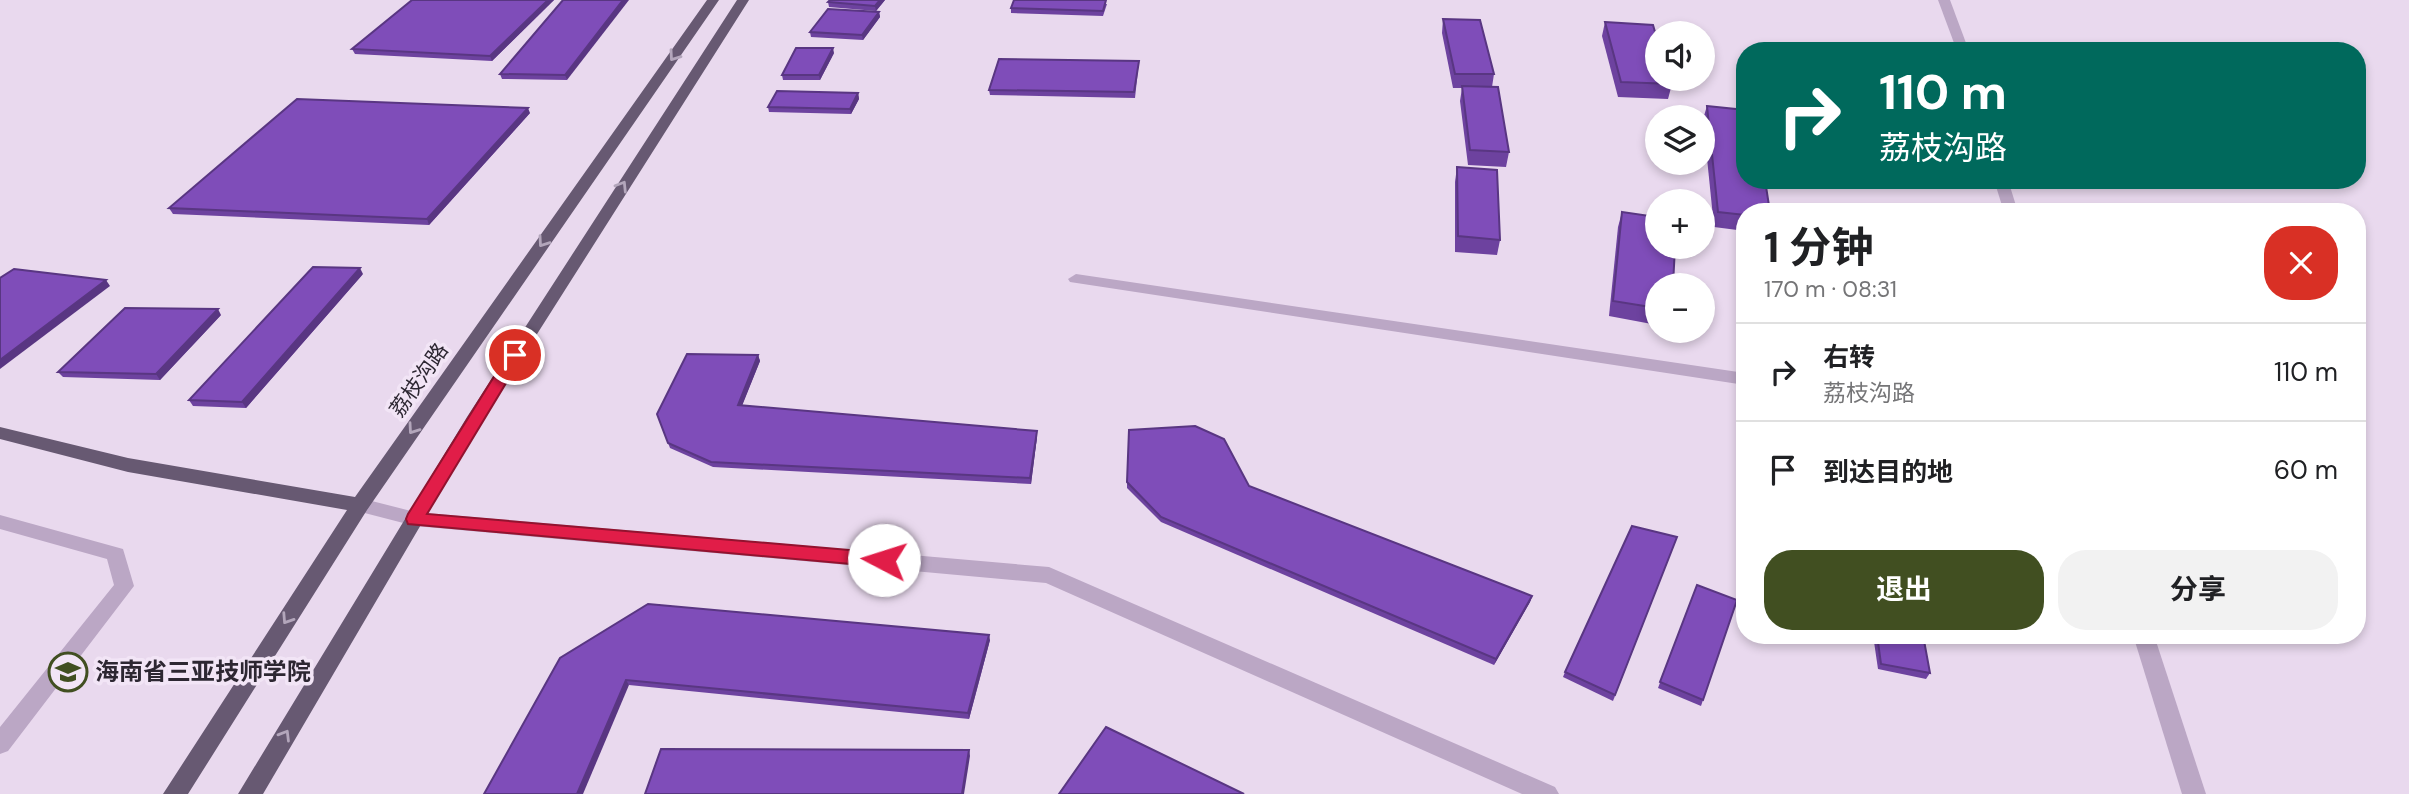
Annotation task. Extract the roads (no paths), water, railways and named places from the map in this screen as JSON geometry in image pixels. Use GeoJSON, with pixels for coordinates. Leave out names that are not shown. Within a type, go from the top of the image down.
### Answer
{"type":"FeatureCollection","features":[{"type":"Feature","properties":{"kind":"main road","name":"荔枝沟路"},"geometry":{"type":"LineString","coordinates":[[175,794],[360,505],[713,0]]}},
{"type":"Feature","properties":{"kind":"main road"},"geometry":{"type":"LineString","coordinates":[[250,794],[575,260],[743,0]]}},
{"type":"Feature","properties":{"kind":"main road"},"geometry":{"type":"LineString","coordinates":[[0,433],[128,465],[360,505]]}},
{"type":"Feature","properties":{"kind":"street"},"geometry":{"type":"LineString","coordinates":[[1944,0],[1960,42]]}},
{"type":"Feature","properties":{"kind":"street"},"geometry":{"type":"LineString","coordinates":[[1076,279],[1736,378]]}},
{"type":"Feature","properties":{"kind":"street"},"geometry":{"type":"LineString","coordinates":[[360,505],[415,519],[1049,575],[1547,794]]}},
{"type":"Feature","properties":{"kind":"street"},"geometry":{"type":"LineString","coordinates":[[0,522],[116,554],[124,586],[0,744]]}},
{"type":"Feature","properties":{"kind":"street"},"geometry":{"type":"LineString","coordinates":[[2146,644],[2194,794]]}},
{"type":"Feature","properties":{"kind":"place","name":"海南省三亚技师学院"},"geometry":{"type":"Point","coordinates":[68,672]}}]}
